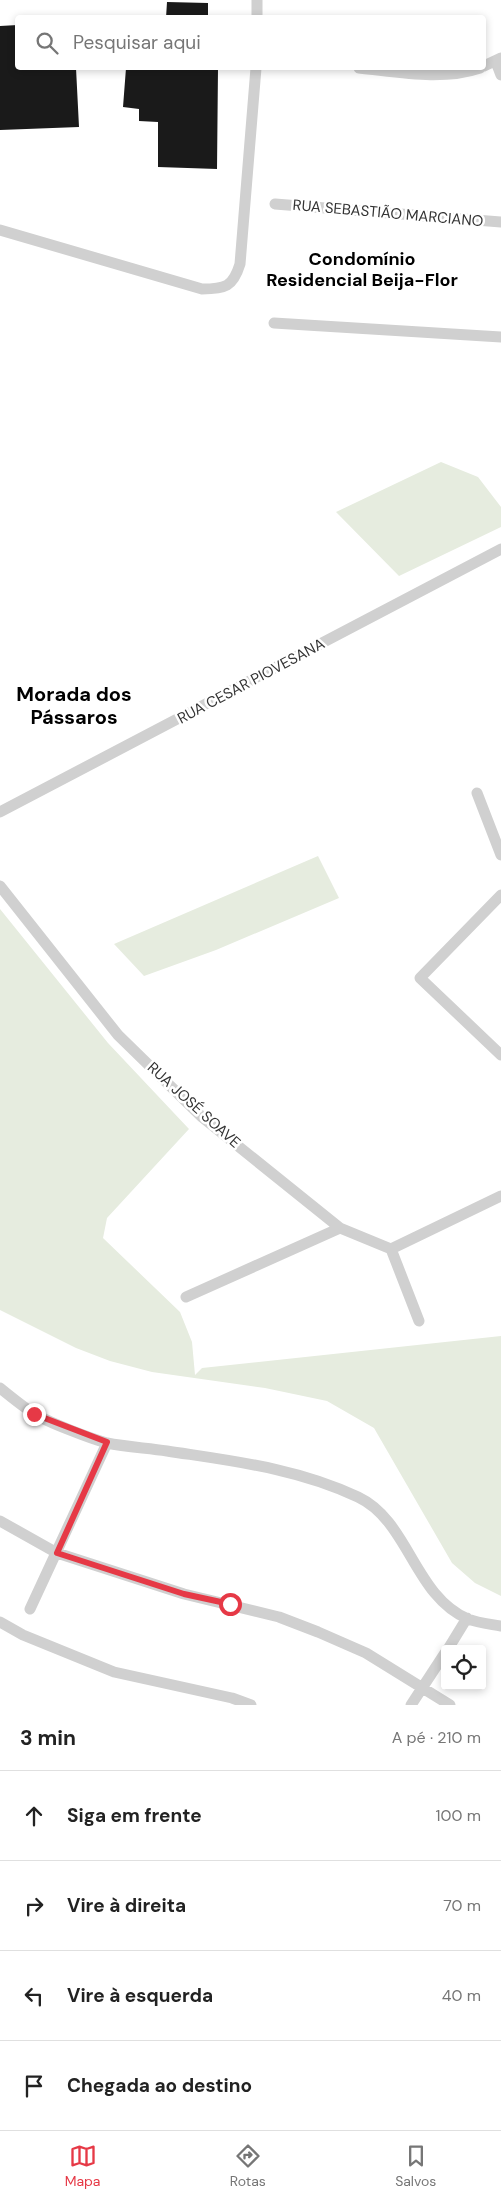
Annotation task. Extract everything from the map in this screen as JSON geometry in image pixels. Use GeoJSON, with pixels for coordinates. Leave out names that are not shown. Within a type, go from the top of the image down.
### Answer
{"type":"FeatureCollection","features":[{"type":"Feature","properties":{"kind":"street"},"geometry":{"type":"LineString","coordinates":[[256,0],[257,15]]}},
{"type":"Feature","properties":{"kind":"street"},"geometry":{"type":"LineString","coordinates":[[486,65],[498,60],[501,75]]}},
{"type":"Feature","properties":{"kind":"street"},"geometry":{"type":"LineString","coordinates":[[0,230],[202,289],[217,289],[227,286],[235,279],[240,264],[256,70]]}},
{"type":"Feature","properties":{"kind":"street"},"geometry":{"type":"LineString","coordinates":[[379,70],[443,74],[465,70]]}},
{"type":"Feature","properties":{"kind":"street","name":"RUA SEBASTIÃO MARCIANO"},"geometry":{"type":"LineString","coordinates":[[275,204],[501,222]]}},
{"type":"Feature","properties":{"kind":"street"},"geometry":{"type":"LineString","coordinates":[[274,323],[501,337]]}},
{"type":"Feature","properties":{"kind":"street","name":"RUA CESAR PIOVESANA"},"geometry":{"type":"LineString","coordinates":[[0,812],[501,549]]}},
{"type":"Feature","properties":{"kind":"street"},"geometry":{"type":"LineString","coordinates":[[477,793],[501,855]]}},
{"type":"Feature","properties":{"kind":"street","name":"RUA JOSÉ SOAVE"},"geometry":{"type":"LineString","coordinates":[[0,886],[118,1035],[202,1117],[340,1228],[391,1248]]}},
{"type":"Feature","properties":{"kind":"street"},"geometry":{"type":"LineString","coordinates":[[501,895],[420,978],[501,1055]]}},
{"type":"Feature","properties":{"kind":"street"},"geometry":{"type":"LineString","coordinates":[[419,1321],[391,1248],[501,1196]]}},
{"type":"Feature","properties":{"kind":"street"},"geometry":{"type":"LineString","coordinates":[[186,1297],[340,1228]]}},
{"type":"Feature","properties":{"kind":"street"},"geometry":{"type":"LineString","coordinates":[[0,1388],[34,1414],[107,1442],[247,1463],[293,1472],[360,1498],[382,1515],[401,1538],[414,1563],[434,1591],[451,1608],[467,1618],[501,1626]]}},
{"type":"Feature","properties":{"kind":"street"},"geometry":{"type":"LineString","coordinates":[[30,1609],[107,1442]]}},
{"type":"Feature","properties":{"kind":"street"},"geometry":{"type":"LineString","coordinates":[[0,1521],[57,1553],[184,1594],[278,1617],[366,1653],[424,1686],[450,1705]]}},
{"type":"Feature","properties":{"kind":"street"},"geometry":{"type":"LineString","coordinates":[[450,1645],[467,1618]]}},
{"type":"Feature","properties":{"kind":"street"},"geometry":{"type":"LineString","coordinates":[[0,1622],[23,1635],[114,1672],[232,1698],[251,1705]]}},
{"type":"Feature","properties":{"kind":"street"},"geometry":{"type":"LineString","coordinates":[[411,1705],[441,1659]]}},
{"type":"Feature","properties":{"kind":"shaded area"},"geometry":{"type":"Polygon","coordinates":[[[441,462],[478,477],[501,507],[501,527],[399,576],[336,512],[441,462]]]}},
{"type":"Feature","properties":{"kind":"shaded area"},"geometry":{"type":"Polygon","coordinates":[[[318,856],[339,898],[216,950],[144,976],[114,944],[318,856]]]}},
{"type":"Feature","properties":{"kind":"shaded area"},"geometry":{"type":"Polygon","coordinates":[[[0,909],[108,1043],[189,1129],[107,1218],[103,1238],[180,1312],[192,1342],[195,1375],[202,1368],[501,1336],[501,1596],[475,1583],[452,1563],[374,1428],[327,1401],[265,1388],[152,1372],[110,1361],[76,1348],[0,1310],[0,909]]]}},
{"type":"Feature","properties":{"kind":"building"},"geometry":{"type":"Polygon","coordinates":[[[167,2],[208,3],[208,15],[166,15],[167,2]]]}},
{"type":"Feature","properties":{"kind":"building"},"geometry":{"type":"Polygon","coordinates":[[[15,25],[15,70],[76,70],[79,127],[0,130],[0,26],[15,25]]]}},
{"type":"Feature","properties":{"kind":"building"},"geometry":{"type":"Polygon","coordinates":[[[126,70],[218,70],[217,169],[158,167],[158,122],[139,121],[139,109],[123,107],[126,70]]]}},
{"type":"Feature","properties":{"kind":"district","name":"Condomínio Residencial Beija-Flor"},"geometry":{"type":"Point","coordinates":[362,269]}},
{"type":"Feature","properties":{"kind":"district","name":"Morada dos Pássaros"},"geometry":{"type":"Point","coordinates":[74,706]}},
{"type":"Feature","properties":{"kind":"route"},"geometry":{"type":"LineString","coordinates":[[34,1414],[107,1442],[57,1553],[184,1594],[230,1604]]}}]}
